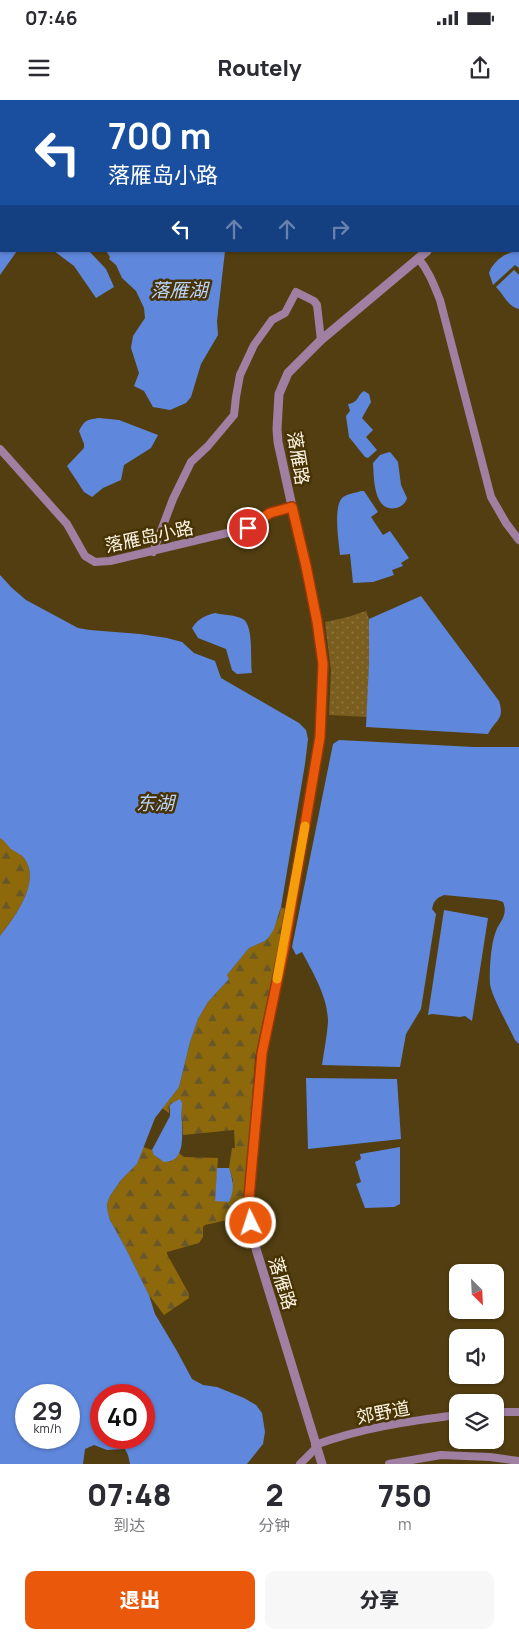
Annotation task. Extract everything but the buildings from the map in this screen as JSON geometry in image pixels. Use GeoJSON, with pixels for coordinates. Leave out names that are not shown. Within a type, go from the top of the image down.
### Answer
{"type":"FeatureCollection","features":[{"type":"Feature","properties":{"kind":"street","name":"落雁路"},"geometry":{"type":"LineString","coordinates":[[322,1464],[253,1239],[248,1208],[262,1053],[284,948],[320,737],[323,664],[311,593],[278,442],[279,394],[288,373],[321,340],[426,252]]}},
{"type":"Feature","properties":{"kind":"street"},"geometry":{"type":"LineString","coordinates":[[418,258],[427,270],[440,300],[491,497],[506,523],[519,540]]}},
{"type":"Feature","properties":{"kind":"street"},"geometry":{"type":"LineString","coordinates":[[153,552],[173,499],[191,462],[208,446],[234,415],[240,375],[254,345],[272,320],[285,313],[296,292],[314,301],[317,305],[321,340]]}},
{"type":"Feature","properties":{"kind":"street","name":"落雁岛小路"},"geometry":{"type":"LineString","coordinates":[[0,449],[67,524],[89,560],[101,562],[153,552],[244,530],[270,513],[292,507]]}},
{"type":"Feature","properties":{"kind":"street"},"geometry":{"type":"LineString","coordinates":[[504,1412],[519,1412]]}},
{"type":"Feature","properties":{"kind":"street","name":"郊野道"},"geometry":{"type":"LineString","coordinates":[[300,1464],[316,1447],[344,1435],[412,1420],[449,1416]]}},
{"type":"Feature","properties":{"kind":"street"},"geometry":{"type":"LineString","coordinates":[[388,1464],[441,1455],[490,1457],[519,1461]]}},
{"type":"Feature","properties":{"kind":"shaded area"},"geometry":{"type":"Polygon","coordinates":[[[366,611],[369,619],[367,717],[329,715],[331,671],[325,622],[366,611]]]}},
{"type":"Feature","properties":{"kind":"green space"},"geometry":{"type":"Polygon","coordinates":[[[0,838],[24,858],[29,867],[30,877],[24,899],[0,936],[0,838]]]}},
{"type":"Feature","properties":{"kind":"green space"},"geometry":{"type":"Polygon","coordinates":[[[281,907],[287,909],[255,1058],[245,1216],[205,1225],[203,1227],[203,1237],[199,1243],[167,1252],[189,1294],[189,1298],[164,1315],[149,1295],[110,1220],[107,1204],[121,1180],[137,1164],[143,1147],[152,1150],[159,1159],[170,1162],[179,1153],[184,1157],[218,1158],[215,1201],[229,1201],[233,1180],[229,1168],[232,1148],[235,1148],[234,1130],[183,1135],[181,1101],[169,1109],[169,1113],[162,1108],[179,1087],[190,1042],[198,1019],[208,1002],[229,979],[227,975],[249,948],[265,941],[269,937],[281,907]]]}},
{"type":"Feature","properties":{"kind":"water"},"geometry":{"type":"Polygon","coordinates":[[[0,252],[16,252],[0,275],[0,252]]]}},
{"type":"Feature","properties":{"kind":"water"},"geometry":{"type":"Polygon","coordinates":[[[55,252],[90,252],[106,269],[114,287],[96,298],[74,266],[55,252]]]}},
{"type":"Feature","properties":{"kind":"water","name":"落雁湖"},"geometry":{"type":"Polygon","coordinates":[[[107,252],[225,252],[217,321],[218,335],[201,364],[191,397],[186,403],[170,410],[153,407],[144,391],[134,386],[139,373],[131,348],[133,336],[145,318],[144,308],[136,291],[122,278],[116,265],[109,259],[110,257],[107,252]]]}},
{"type":"Feature","properties":{"kind":"water"},"geometry":{"type":"Polygon","coordinates":[[[512,252],[519,252],[519,268],[515,265],[493,285],[489,273],[494,264],[512,252]]]}},
{"type":"Feature","properties":{"kind":"water"},"geometry":{"type":"Polygon","coordinates":[[[514,270],[519,275],[519,309],[509,303],[496,287],[514,270]]]}},
{"type":"Feature","properties":{"kind":"water"},"geometry":{"type":"Polygon","coordinates":[[[364,391],[369,394],[371,402],[362,418],[373,430],[366,437],[377,450],[368,458],[365,457],[349,437],[346,416],[350,411],[348,404],[356,401],[364,391]]]}},
{"type":"Feature","properties":{"kind":"water"},"geometry":{"type":"Polygon","coordinates":[[[99,418],[119,420],[158,435],[151,448],[124,465],[121,480],[103,488],[92,497],[84,492],[67,466],[84,448],[79,431],[83,425],[86,421],[99,418]]]}},
{"type":"Feature","properties":{"kind":"water"},"geometry":{"type":"Polygon","coordinates":[[[389,452],[398,462],[401,485],[407,498],[406,502],[396,508],[388,508],[383,505],[376,492],[375,484],[373,463],[380,455],[389,452]]]}},
{"type":"Feature","properties":{"kind":"water"},"geometry":{"type":"Polygon","coordinates":[[[364,491],[378,512],[371,517],[383,535],[390,531],[409,558],[401,563],[403,566],[392,570],[394,575],[373,582],[353,583],[350,554],[340,555],[337,526],[338,509],[342,498],[364,491]]]}},
{"type":"Feature","properties":{"kind":"water","name":"东湖"},"geometry":{"type":"Polygon","coordinates":[[[0,575],[26,600],[78,628],[140,634],[182,642],[194,653],[215,661],[221,678],[299,723],[306,730],[308,739],[305,764],[281,907],[274,929],[265,941],[249,948],[227,975],[229,979],[208,1002],[198,1019],[190,1042],[179,1087],[155,1118],[137,1164],[121,1180],[107,1204],[110,1220],[149,1295],[155,1314],[192,1379],[203,1385],[217,1387],[244,1398],[256,1405],[262,1413],[265,1432],[263,1444],[247,1464],[130,1464],[125,1449],[155,1449],[155,1384],[90,1384],[90,1447],[85,1449],[83,1464],[0,1464],[0,936],[24,899],[30,877],[29,867],[24,858],[0,838],[0,575]]]}},
{"type":"Feature","properties":{"kind":"water"},"geometry":{"type":"Polygon","coordinates":[[[421,596],[499,701],[501,712],[499,719],[488,734],[366,727],[369,619],[421,596]]]}},
{"type":"Feature","properties":{"kind":"water"},"geometry":{"type":"Polygon","coordinates":[[[215,613],[240,618],[246,623],[250,636],[252,673],[237,674],[232,670],[226,649],[198,638],[192,628],[202,618],[215,613]]]}},
{"type":"Feature","properties":{"kind":"water"},"geometry":{"type":"Polygon","coordinates":[[[339,740],[474,747],[519,747],[519,1044],[515,1040],[493,996],[490,984],[492,944],[496,930],[504,916],[505,907],[503,902],[444,895],[436,900],[432,909],[436,914],[421,1009],[406,1034],[400,1067],[322,1065],[328,1022],[323,994],[302,952],[296,955],[292,947],[333,744],[339,740]]]}},
{"type":"Feature","properties":{"kind":"water"},"geometry":{"type":"Polygon","coordinates":[[[444,910],[488,918],[472,1021],[465,1016],[428,1015],[444,910]]]}},
{"type":"Feature","properties":{"kind":"water"},"geometry":{"type":"Polygon","coordinates":[[[306,1078],[397,1079],[401,1139],[308,1149],[306,1078]]]}},
{"type":"Feature","properties":{"kind":"water"},"geometry":{"type":"Polygon","coordinates":[[[180,1099],[182,1103],[181,1148],[176,1158],[164,1162],[154,1155],[152,1150],[170,1116],[170,1105],[180,1099]]]}},
{"type":"Feature","properties":{"kind":"water"},"geometry":{"type":"Polygon","coordinates":[[[400,1147],[400,1204],[394,1207],[365,1208],[356,1184],[361,1182],[355,1162],[361,1159],[360,1154],[400,1147]]]}},
{"type":"Feature","properties":{"kind":"water"},"geometry":{"type":"Polygon","coordinates":[[[217,1168],[229,1168],[233,1185],[229,1202],[215,1201],[217,1168]]]}},
{"type":"Feature","properties":{"kind":"slow traffic"},"geometry":{"type":"LineString","coordinates":[[277,979],[305,826]]}},
{"type":"Feature","properties":{"kind":"route"},"geometry":{"type":"LineString","coordinates":[[248,528],[270,513],[292,507],[317,621],[323,664],[320,737],[284,948],[262,1053],[248,1208],[251,1223]]}}]}
